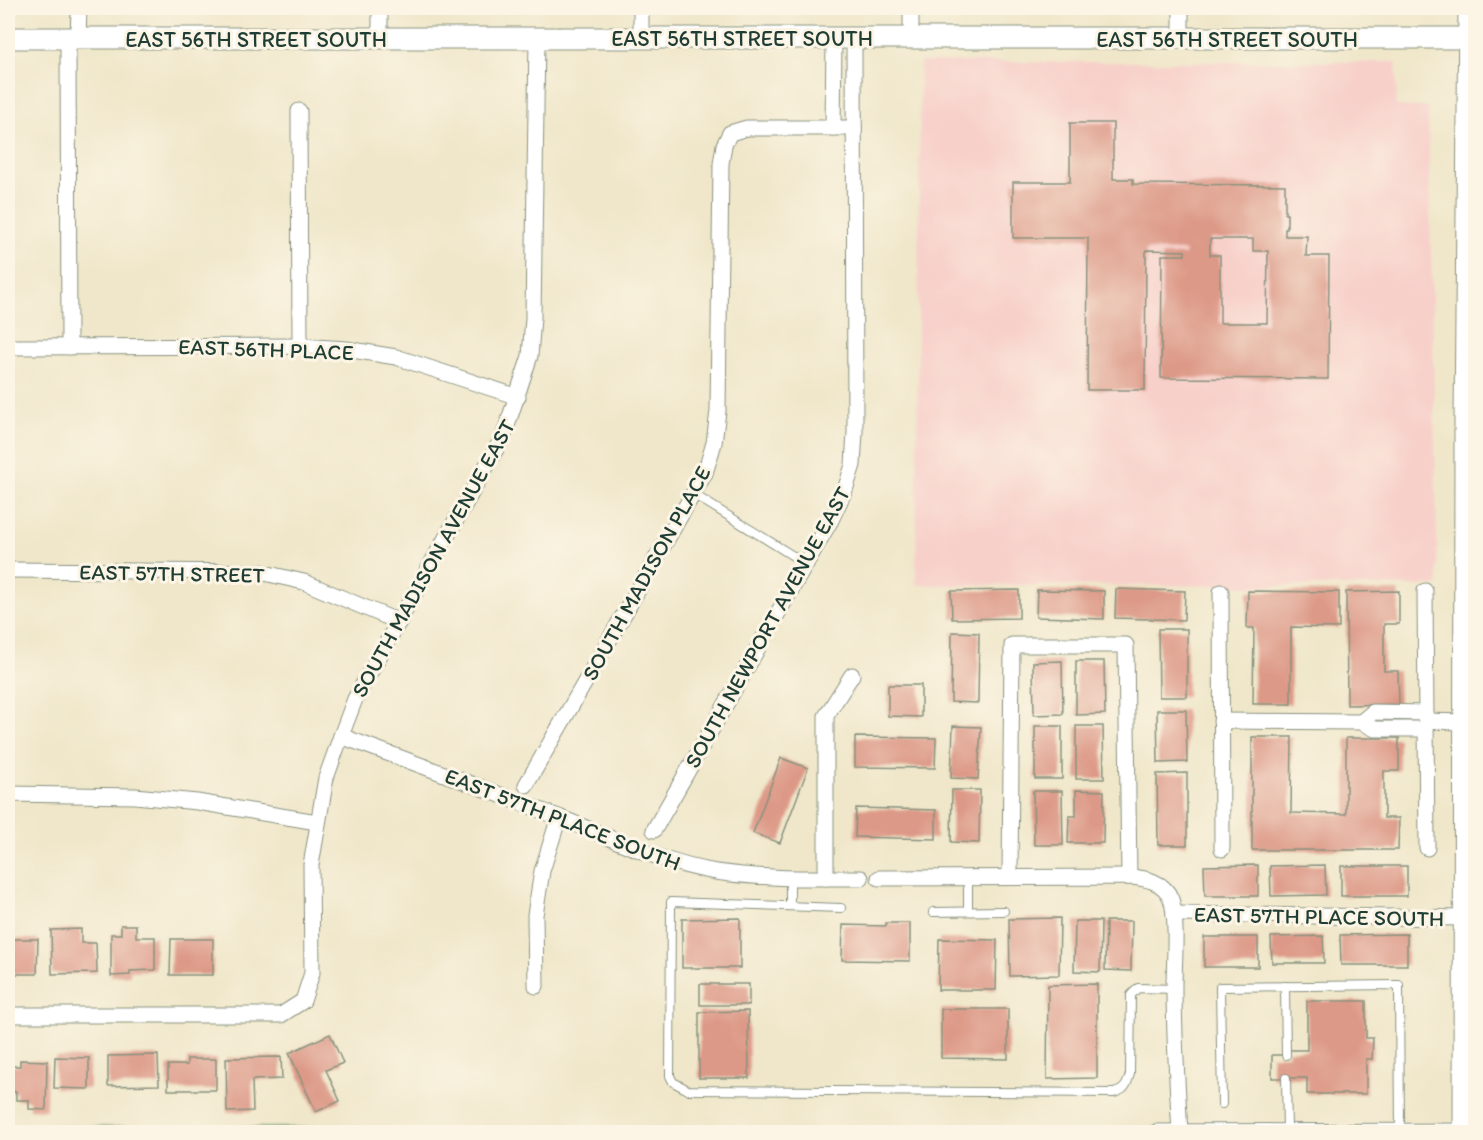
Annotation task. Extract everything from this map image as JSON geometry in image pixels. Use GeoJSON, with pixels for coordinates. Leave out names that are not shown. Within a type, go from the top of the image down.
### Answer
{"type":"FeatureCollection","features":[{"type":"Feature","properties":{"kind":"street"},"geometry":{"type":"LineString","coordinates":[[69,347],[73,38],[79,8]]}},
{"type":"Feature","properties":{"kind":"street"},"geometry":{"type":"LineString","coordinates":[[380,8],[380,39]]}},
{"type":"Feature","properties":{"kind":"street"},"geometry":{"type":"LineString","coordinates":[[641,8],[641,39]]}},
{"type":"Feature","properties":{"kind":"street"},"geometry":{"type":"LineString","coordinates":[[911,8],[911,39]]}},
{"type":"Feature","properties":{"kind":"street"},"geometry":{"type":"LineString","coordinates":[[1181,8],[1181,39]]}},
{"type":"Feature","properties":{"kind":"street"},"geometry":{"type":"LineString","coordinates":[[1156,1132],[1468,1132],[1470,890],[1464,722],[1470,538],[1472,38],[1469,8]]}},
{"type":"Feature","properties":{"kind":"street"},"geometry":{"type":"LineString","coordinates":[[844,38],[833,128],[854,128]]}},
{"type":"Feature","properties":{"kind":"street","name":"SOUTH NEWPORT AVENUE EAST"},"geometry":{"type":"LineString","coordinates":[[654,830],[806,564],[845,490],[853,465],[855,432],[854,128],[844,38]]}},
{"type":"Feature","properties":{"kind":"street","name":"EAST 56TH STREET SOUTH"},"geometry":{"type":"LineString","coordinates":[[8,39],[1472,38]]}},
{"type":"Feature","properties":{"kind":"street","name":"SOUTH MADISON AVENUE EAST"},"geometry":{"type":"LineString","coordinates":[[8,1016],[281,1016],[303,1001],[312,973],[311,864],[326,778],[355,699],[504,435],[530,356],[533,318],[537,39]]}},
{"type":"Feature","properties":{"kind":"street"},"geometry":{"type":"LineString","coordinates":[[299,111],[300,346]]}},
{"type":"Feature","properties":{"kind":"street","name":"SOUTH MADISON PLACE"},"geometry":{"type":"LineString","coordinates":[[526,785],[705,473],[714,443],[718,411],[721,164],[724,145],[730,133],[747,128],[833,128]]}},
{"type":"Feature","properties":{"kind":"street","name":"EAST 56TH PLACE"},"geometry":{"type":"LineString","coordinates":[[8,347],[300,346],[346,349],[396,357],[518,396]]}},
{"type":"Feature","properties":{"kind":"street","name":"EAST 57TH STREET"},"geometry":{"type":"LineString","coordinates":[[8,570],[260,572],[304,582],[399,622]]}},
{"type":"Feature","properties":{"kind":"street"},"geometry":{"type":"LineString","coordinates":[[1425,591],[1427,848]]}},
{"type":"Feature","properties":{"kind":"street"},"geometry":{"type":"LineString","coordinates":[[1221,592],[1222,849]]}},
{"type":"Feature","properties":{"kind":"street"},"geometry":{"type":"LineString","coordinates":[[1010,877],[1012,645],[1126,645],[1129,877]]}},
{"type":"Feature","properties":{"kind":"street"},"geometry":{"type":"LineString","coordinates":[[826,878],[826,716],[852,675]]}},
{"type":"Feature","properties":{"kind":"street"},"geometry":{"type":"LineString","coordinates":[[1221,721],[1361,722],[1373,712],[1426,721],[1464,722]]}},
{"type":"Feature","properties":{"kind":"street","name":"EAST 57TH PLACE SOUTH"},"geometry":{"type":"LineString","coordinates":[[341,736],[559,817],[647,854],[684,865],[739,875],[861,878]]}},
{"type":"Feature","properties":{"kind":"street"},"geometry":{"type":"LineString","coordinates":[[8,794],[135,796],[197,802],[317,822]]}},
{"type":"Feature","properties":{"kind":"street"},"geometry":{"type":"LineString","coordinates":[[536,986],[535,915],[542,871],[559,817]]}},
{"type":"Feature","properties":{"kind":"street"},"geometry":{"type":"LineString","coordinates":[[879,878],[1129,877],[1148,879],[1162,886],[1170,897],[1174,914],[1174,989],[1180,1132]]}},
{"type":"Feature","properties":{"kind":"street","name":"EAST 57TH PLACE SOUTH"},"geometry":{"type":"LineString","coordinates":[[1174,914],[1468,925]]}},
{"type":"Feature","properties":{"kind":"lane"},"geometry":{"type":"LineString","coordinates":[[693,494],[806,564]]}},
{"type":"Feature","properties":{"kind":"lane"},"geometry":{"type":"LineString","coordinates":[[790,877],[790,906]]}},
{"type":"Feature","properties":{"kind":"lane"},"geometry":{"type":"LineString","coordinates":[[968,877],[968,911]]}},
{"type":"Feature","properties":{"kind":"lane"},"geometry":{"type":"LineString","coordinates":[[842,908],[671,902],[670,1076],[678,1087],[688,1090],[1114,1093],[1124,1090],[1130,1074],[1131,995],[1138,988],[1174,989]]}},
{"type":"Feature","properties":{"kind":"lane"},"geometry":{"type":"LineString","coordinates":[[933,912],[1004,911]]}},
{"type":"Feature","properties":{"kind":"lane"},"geometry":{"type":"LineString","coordinates":[[1222,1104],[1220,987],[1399,985],[1400,1131]]}},
{"type":"Feature","properties":{"kind":"lane"},"geometry":{"type":"LineString","coordinates":[[1285,986],[1286,1055]]}},
{"type":"Feature","properties":{"kind":"lane"},"geometry":{"type":"LineString","coordinates":[[1286,1078],[1287,1131]]}},
{"type":"Feature","properties":{"kind":"shaded area"},"geometry":{"type":"Polygon","coordinates":[[[920,62],[1397,62],[1396,106],[1428,107],[1438,586],[916,585],[920,62]]]}},
{"type":"Feature","properties":{"kind":"green space"},"geometry":{"type":"Polygon","coordinates":[[[8,1127],[363,1128],[363,1132],[8,1132],[8,1127]]]}},
{"type":"Feature","properties":{"kind":"building"},"geometry":{"type":"Polygon","coordinates":[[[1070,123],[1113,123],[1113,179],[1133,179],[1133,184],[1285,185],[1287,229],[1285,229],[1285,236],[1307,236],[1306,256],[1329,256],[1328,379],[1161,378],[1162,255],[1185,255],[1185,251],[1146,250],[1145,390],[1087,390],[1088,238],[1013,238],[1013,182],[1070,182],[1070,123]],[[1210,239],[1210,255],[1220,255],[1220,323],[1267,323],[1268,251],[1253,251],[1253,239],[1210,239]]]}},
{"type":"Feature","properties":{"kind":"building"},"geometry":{"type":"Polygon","coordinates":[[[1116,589],[1185,591],[1184,620],[1115,618],[1116,589]]]}},
{"type":"Feature","properties":{"kind":"building"},"geometry":{"type":"Polygon","coordinates":[[[1019,590],[1019,618],[952,619],[951,591],[1019,590]]]}},
{"type":"Feature","properties":{"kind":"building"},"geometry":{"type":"Polygon","coordinates":[[[1037,590],[1104,591],[1104,619],[1036,617],[1037,590]]]}},
{"type":"Feature","properties":{"kind":"building"},"geometry":{"type":"Polygon","coordinates":[[[1248,591],[1339,592],[1339,628],[1291,627],[1291,704],[1253,704],[1254,628],[1247,628],[1248,591]]]}},
{"type":"Feature","properties":{"kind":"building"},"geometry":{"type":"Polygon","coordinates":[[[1399,591],[1399,624],[1384,624],[1384,671],[1398,671],[1399,704],[1347,705],[1346,592],[1399,591]]]}},
{"type":"Feature","properties":{"kind":"building"},"geometry":{"type":"Polygon","coordinates":[[[1158,629],[1187,629],[1187,697],[1159,697],[1158,629]]]}},
{"type":"Feature","properties":{"kind":"building"},"geometry":{"type":"Polygon","coordinates":[[[952,632],[979,633],[978,703],[951,702],[952,632]]]}},
{"type":"Feature","properties":{"kind":"building"},"geometry":{"type":"Polygon","coordinates":[[[1062,661],[1063,714],[1034,715],[1033,662],[1062,661]]]}},
{"type":"Feature","properties":{"kind":"building"},"geometry":{"type":"Polygon","coordinates":[[[1076,661],[1104,661],[1105,714],[1076,715],[1076,661]]]}},
{"type":"Feature","properties":{"kind":"building"},"geometry":{"type":"Polygon","coordinates":[[[888,685],[921,685],[921,717],[888,716],[888,685]]]}},
{"type":"Feature","properties":{"kind":"building"},"geometry":{"type":"Polygon","coordinates":[[[1157,710],[1186,710],[1187,762],[1158,763],[1157,710]]]}},
{"type":"Feature","properties":{"kind":"building"},"geometry":{"type":"Polygon","coordinates":[[[953,726],[981,727],[978,779],[951,778],[953,726]]]}},
{"type":"Feature","properties":{"kind":"building"},"geometry":{"type":"Polygon","coordinates":[[[1035,726],[1062,726],[1062,779],[1035,779],[1035,726]]]}},
{"type":"Feature","properties":{"kind":"building"},"geometry":{"type":"Polygon","coordinates":[[[1076,726],[1103,726],[1104,779],[1076,779],[1076,726]]]}},
{"type":"Feature","properties":{"kind":"building"},"geometry":{"type":"Polygon","coordinates":[[[855,737],[936,738],[935,768],[855,767],[855,737]]]}},
{"type":"Feature","properties":{"kind":"building"},"geometry":{"type":"Polygon","coordinates":[[[1252,737],[1292,737],[1291,813],[1346,814],[1346,738],[1399,738],[1399,771],[1384,771],[1384,818],[1399,818],[1398,850],[1252,850],[1252,737]]]}},
{"type":"Feature","properties":{"kind":"building"},"geometry":{"type":"Polygon","coordinates":[[[781,758],[808,768],[780,843],[753,833],[781,758]]]}},
{"type":"Feature","properties":{"kind":"building"},"geometry":{"type":"Polygon","coordinates":[[[1187,773],[1187,845],[1158,845],[1157,774],[1187,773]]]}},
{"type":"Feature","properties":{"kind":"building"},"geometry":{"type":"Polygon","coordinates":[[[952,790],[980,790],[979,843],[951,842],[952,790]]]}},
{"type":"Feature","properties":{"kind":"building"},"geometry":{"type":"Polygon","coordinates":[[[1076,790],[1104,791],[1103,843],[1068,843],[1069,816],[1076,816],[1076,790]]]}},
{"type":"Feature","properties":{"kind":"building"},"geometry":{"type":"Polygon","coordinates":[[[1033,791],[1062,791],[1063,845],[1034,845],[1033,791]]]}},
{"type":"Feature","properties":{"kind":"building"},"geometry":{"type":"Polygon","coordinates":[[[856,808],[936,810],[936,839],[855,837],[856,808]]]}},
{"type":"Feature","properties":{"kind":"building"},"geometry":{"type":"Polygon","coordinates":[[[1258,865],[1258,896],[1205,896],[1204,866],[1258,865]]]}},
{"type":"Feature","properties":{"kind":"building"},"geometry":{"type":"Polygon","coordinates":[[[1325,865],[1326,895],[1271,896],[1270,866],[1325,865]]]}},
{"type":"Feature","properties":{"kind":"building"},"geometry":{"type":"Polygon","coordinates":[[[1341,866],[1407,866],[1407,896],[1341,896],[1341,866]]]}},
{"type":"Feature","properties":{"kind":"building"},"geometry":{"type":"Polygon","coordinates":[[[740,918],[740,968],[682,968],[682,919],[740,918]]]}},
{"type":"Feature","properties":{"kind":"building"},"geometry":{"type":"Polygon","coordinates":[[[1060,918],[1059,975],[1010,976],[1009,919],[1060,918]]]}},
{"type":"Feature","properties":{"kind":"building"},"geometry":{"type":"Polygon","coordinates":[[[1075,921],[1101,921],[1100,972],[1074,971],[1075,921]]]}},
{"type":"Feature","properties":{"kind":"building"},"geometry":{"type":"Polygon","coordinates":[[[1106,921],[1132,921],[1131,971],[1105,970],[1106,921]]]}},
{"type":"Feature","properties":{"kind":"building"},"geometry":{"type":"Polygon","coordinates":[[[886,923],[910,923],[910,961],[842,960],[843,925],[886,926],[886,923]]]}},
{"type":"Feature","properties":{"kind":"building"},"geometry":{"type":"Polygon","coordinates":[[[121,925],[136,925],[136,937],[155,937],[155,970],[130,971],[130,975],[111,976],[111,934],[121,934],[121,925]]]}},
{"type":"Feature","properties":{"kind":"building"},"geometry":{"type":"Polygon","coordinates":[[[81,929],[81,943],[96,943],[97,973],[52,974],[51,930],[81,929]]]}},
{"type":"Feature","properties":{"kind":"building"},"geometry":{"type":"Polygon","coordinates":[[[1407,934],[1407,965],[1341,965],[1340,935],[1407,934]]]}},
{"type":"Feature","properties":{"kind":"building"},"geometry":{"type":"Polygon","coordinates":[[[1323,936],[1324,963],[1272,963],[1271,937],[1323,936]]]}},
{"type":"Feature","properties":{"kind":"building"},"geometry":{"type":"Polygon","coordinates":[[[1204,937],[1258,937],[1258,967],[1204,967],[1204,937]]]}},
{"type":"Feature","properties":{"kind":"building"},"geometry":{"type":"Polygon","coordinates":[[[8,939],[38,939],[37,974],[8,974],[8,939]]]}},
{"type":"Feature","properties":{"kind":"building"},"geometry":{"type":"Polygon","coordinates":[[[171,939],[213,939],[213,975],[170,975],[171,939]]]}},
{"type":"Feature","properties":{"kind":"building"},"geometry":{"type":"Polygon","coordinates":[[[939,939],[997,940],[996,990],[938,990],[939,939]]]}},
{"type":"Feature","properties":{"kind":"building"},"geometry":{"type":"Polygon","coordinates":[[[700,984],[749,984],[749,1005],[700,1005],[700,984]]]}},
{"type":"Feature","properties":{"kind":"building"},"geometry":{"type":"Polygon","coordinates":[[[1097,984],[1097,1078],[1047,1079],[1048,985],[1097,984]]]}},
{"type":"Feature","properties":{"kind":"building"},"geometry":{"type":"Polygon","coordinates":[[[1307,1001],[1366,1001],[1366,1038],[1373,1038],[1372,1059],[1366,1059],[1366,1094],[1307,1094],[1307,1078],[1272,1078],[1272,1055],[1288,1055],[1288,1050],[1307,1050],[1307,1001]]]}},
{"type":"Feature","properties":{"kind":"building"},"geometry":{"type":"Polygon","coordinates":[[[941,1009],[1008,1009],[1008,1059],[941,1058],[941,1009]]]}},
{"type":"Feature","properties":{"kind":"building"},"geometry":{"type":"Polygon","coordinates":[[[748,1011],[749,1078],[699,1078],[699,1012],[748,1011]]]}},
{"type":"Feature","properties":{"kind":"building"},"geometry":{"type":"Polygon","coordinates":[[[330,1034],[343,1063],[326,1070],[340,1101],[316,1112],[289,1053],[330,1034]]]}},
{"type":"Feature","properties":{"kind":"building"},"geometry":{"type":"Polygon","coordinates":[[[158,1055],[159,1085],[108,1086],[108,1056],[158,1055]]]}},
{"type":"Feature","properties":{"kind":"building"},"geometry":{"type":"Polygon","coordinates":[[[55,1057],[89,1058],[89,1089],[54,1088],[55,1057]]]}},
{"type":"Feature","properties":{"kind":"building"},"geometry":{"type":"Polygon","coordinates":[[[281,1057],[282,1079],[252,1080],[253,1111],[227,1112],[226,1058],[281,1057]]]}},
{"type":"Feature","properties":{"kind":"building"},"geometry":{"type":"Polygon","coordinates":[[[187,1059],[216,1059],[216,1090],[168,1090],[168,1065],[187,1065],[187,1059]]]}},
{"type":"Feature","properties":{"kind":"building"},"geometry":{"type":"Polygon","coordinates":[[[20,1060],[47,1061],[46,1110],[29,1109],[29,1100],[16,1100],[16,1092],[8,1092],[8,1066],[20,1066],[20,1060]]]}}]}
